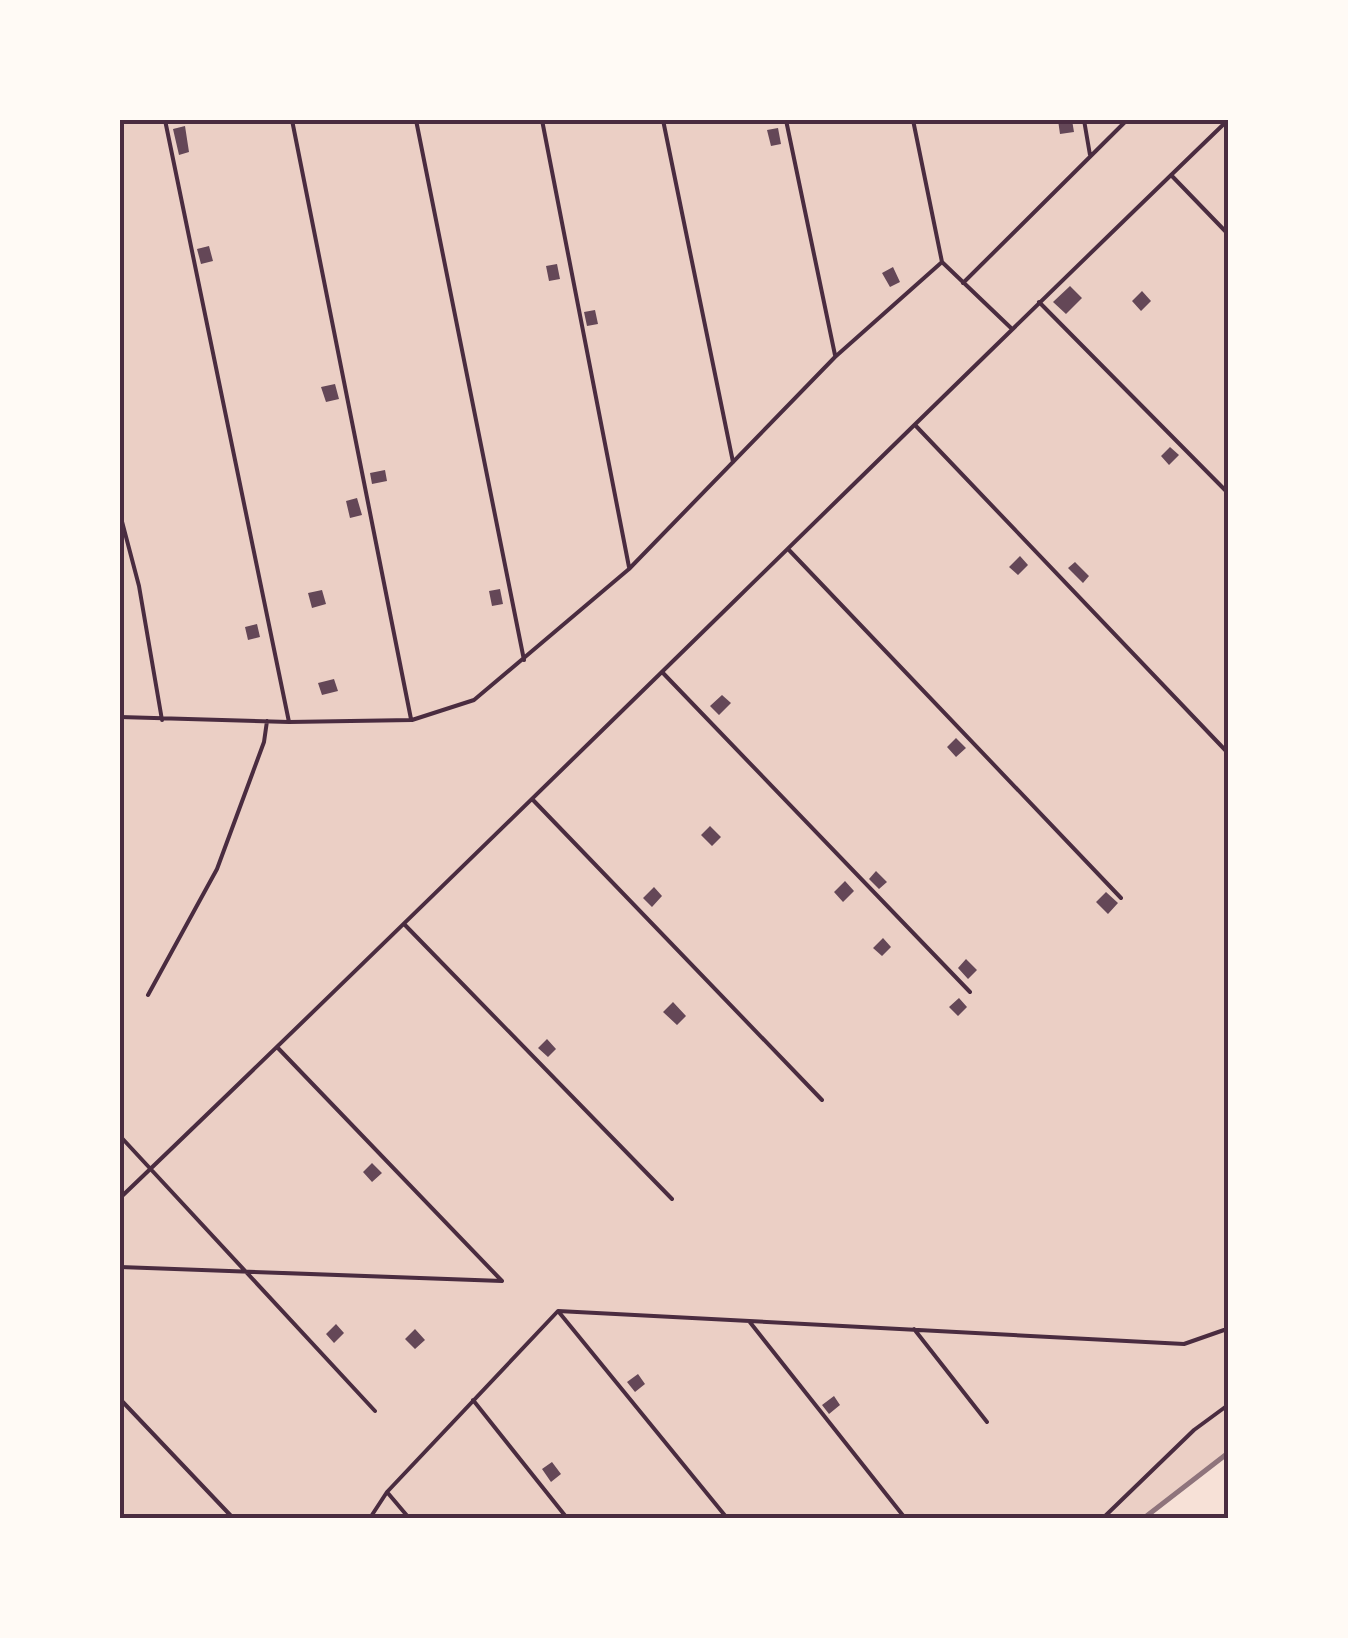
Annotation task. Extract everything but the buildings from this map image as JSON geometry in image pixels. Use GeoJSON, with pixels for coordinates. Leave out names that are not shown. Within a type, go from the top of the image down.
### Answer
{"type":"FeatureCollection","features":[{"type":"Feature","properties":{"kind":"lane"},"geometry":{"type":"LineString","coordinates":[[165,120],[289,722]]}},
{"type":"Feature","properties":{"kind":"lane"},"geometry":{"type":"LineString","coordinates":[[292,120],[412,720]]}},
{"type":"Feature","properties":{"kind":"lane"},"geometry":{"type":"LineString","coordinates":[[416,120],[524,661]]}},
{"type":"Feature","properties":{"kind":"lane"},"geometry":{"type":"LineString","coordinates":[[542,120],[629,569]]}},
{"type":"Feature","properties":{"kind":"lane"},"geometry":{"type":"LineString","coordinates":[[662,120],[733,462]]}},
{"type":"Feature","properties":{"kind":"lane"},"geometry":{"type":"LineString","coordinates":[[786,120],[835,357]]}},
{"type":"Feature","properties":{"kind":"lane"},"geometry":{"type":"LineString","coordinates":[[913,120],[942,262],[1012,328]]}},
{"type":"Feature","properties":{"kind":"lane"},"geometry":{"type":"LineString","coordinates":[[1084,120],[1090,156]]}},
{"type":"Feature","properties":{"kind":"lane"},"geometry":{"type":"LineString","coordinates":[[963,283],[1127,120]]}},
{"type":"Feature","properties":{"kind":"lane"},"geometry":{"type":"LineString","coordinates":[[120,1198],[663,674],[1228,120]]}},
{"type":"Feature","properties":{"kind":"lane"},"geometry":{"type":"LineString","coordinates":[[1171,175],[1228,234]]}},
{"type":"Feature","properties":{"kind":"lane"},"geometry":{"type":"LineString","coordinates":[[120,717],[289,722],[412,720],[474,700],[629,569],[835,357],[942,262]]}},
{"type":"Feature","properties":{"kind":"lane"},"geometry":{"type":"LineString","coordinates":[[1039,302],[1228,493]]}},
{"type":"Feature","properties":{"kind":"lane"},"geometry":{"type":"LineString","coordinates":[[916,426],[1228,752]]}},
{"type":"Feature","properties":{"kind":"lane"},"geometry":{"type":"LineString","coordinates":[[120,514],[139,586],[162,720]]}},
{"type":"Feature","properties":{"kind":"lane"},"geometry":{"type":"LineString","coordinates":[[789,550],[1121,898]]}},
{"type":"Feature","properties":{"kind":"lane"},"geometry":{"type":"LineString","coordinates":[[663,674],[970,992]]}},
{"type":"Feature","properties":{"kind":"lane"},"geometry":{"type":"LineString","coordinates":[[148,995],[217,868],[264,742],[267,721]]}},
{"type":"Feature","properties":{"kind":"lane"},"geometry":{"type":"LineString","coordinates":[[533,800],[822,1100]]}},
{"type":"Feature","properties":{"kind":"lane"},"geometry":{"type":"LineString","coordinates":[[405,925],[672,1199]]}},
{"type":"Feature","properties":{"kind":"lane"},"geometry":{"type":"LineString","coordinates":[[120,1268],[502,1281],[277,1048]]}},
{"type":"Feature","properties":{"kind":"lane"},"geometry":{"type":"LineString","coordinates":[[120,1136],[376,1411]]}},
{"type":"Feature","properties":{"kind":"lane"},"geometry":{"type":"LineString","coordinates":[[558,1311],[727,1518]]}},
{"type":"Feature","properties":{"kind":"lane"},"geometry":{"type":"LineString","coordinates":[[370,1518],[388,1492],[558,1311],[1184,1344],[1228,1332]]}},
{"type":"Feature","properties":{"kind":"lane"},"geometry":{"type":"LineString","coordinates":[[749,1321],[905,1518]]}},
{"type":"Feature","properties":{"kind":"lane"},"geometry":{"type":"LineString","coordinates":[[914,1330],[987,1422]]}},
{"type":"Feature","properties":{"kind":"lane"},"geometry":{"type":"LineString","coordinates":[[120,1398],[233,1518]]}},
{"type":"Feature","properties":{"kind":"lane"},"geometry":{"type":"LineString","coordinates":[[473,1400],[567,1518]]}},
{"type":"Feature","properties":{"kind":"lane"},"geometry":{"type":"LineString","coordinates":[[1102,1518],[1194,1430],[1228,1406]]}},
{"type":"Feature","properties":{"kind":"lane"},"geometry":{"type":"LineString","coordinates":[[388,1492],[409,1518]]}},
{"type":"Feature","properties":{"kind":"shaded area"},"geometry":{"type":"Polygon","coordinates":[[[120,120],[1228,120],[1228,1453],[1144,1518],[120,1518],[120,120]]]}},
{"type":"Feature","properties":{"kind":"railway"},"geometry":{"type":"LineString","coordinates":[[1144,1518],[1228,1453]]}}]}
